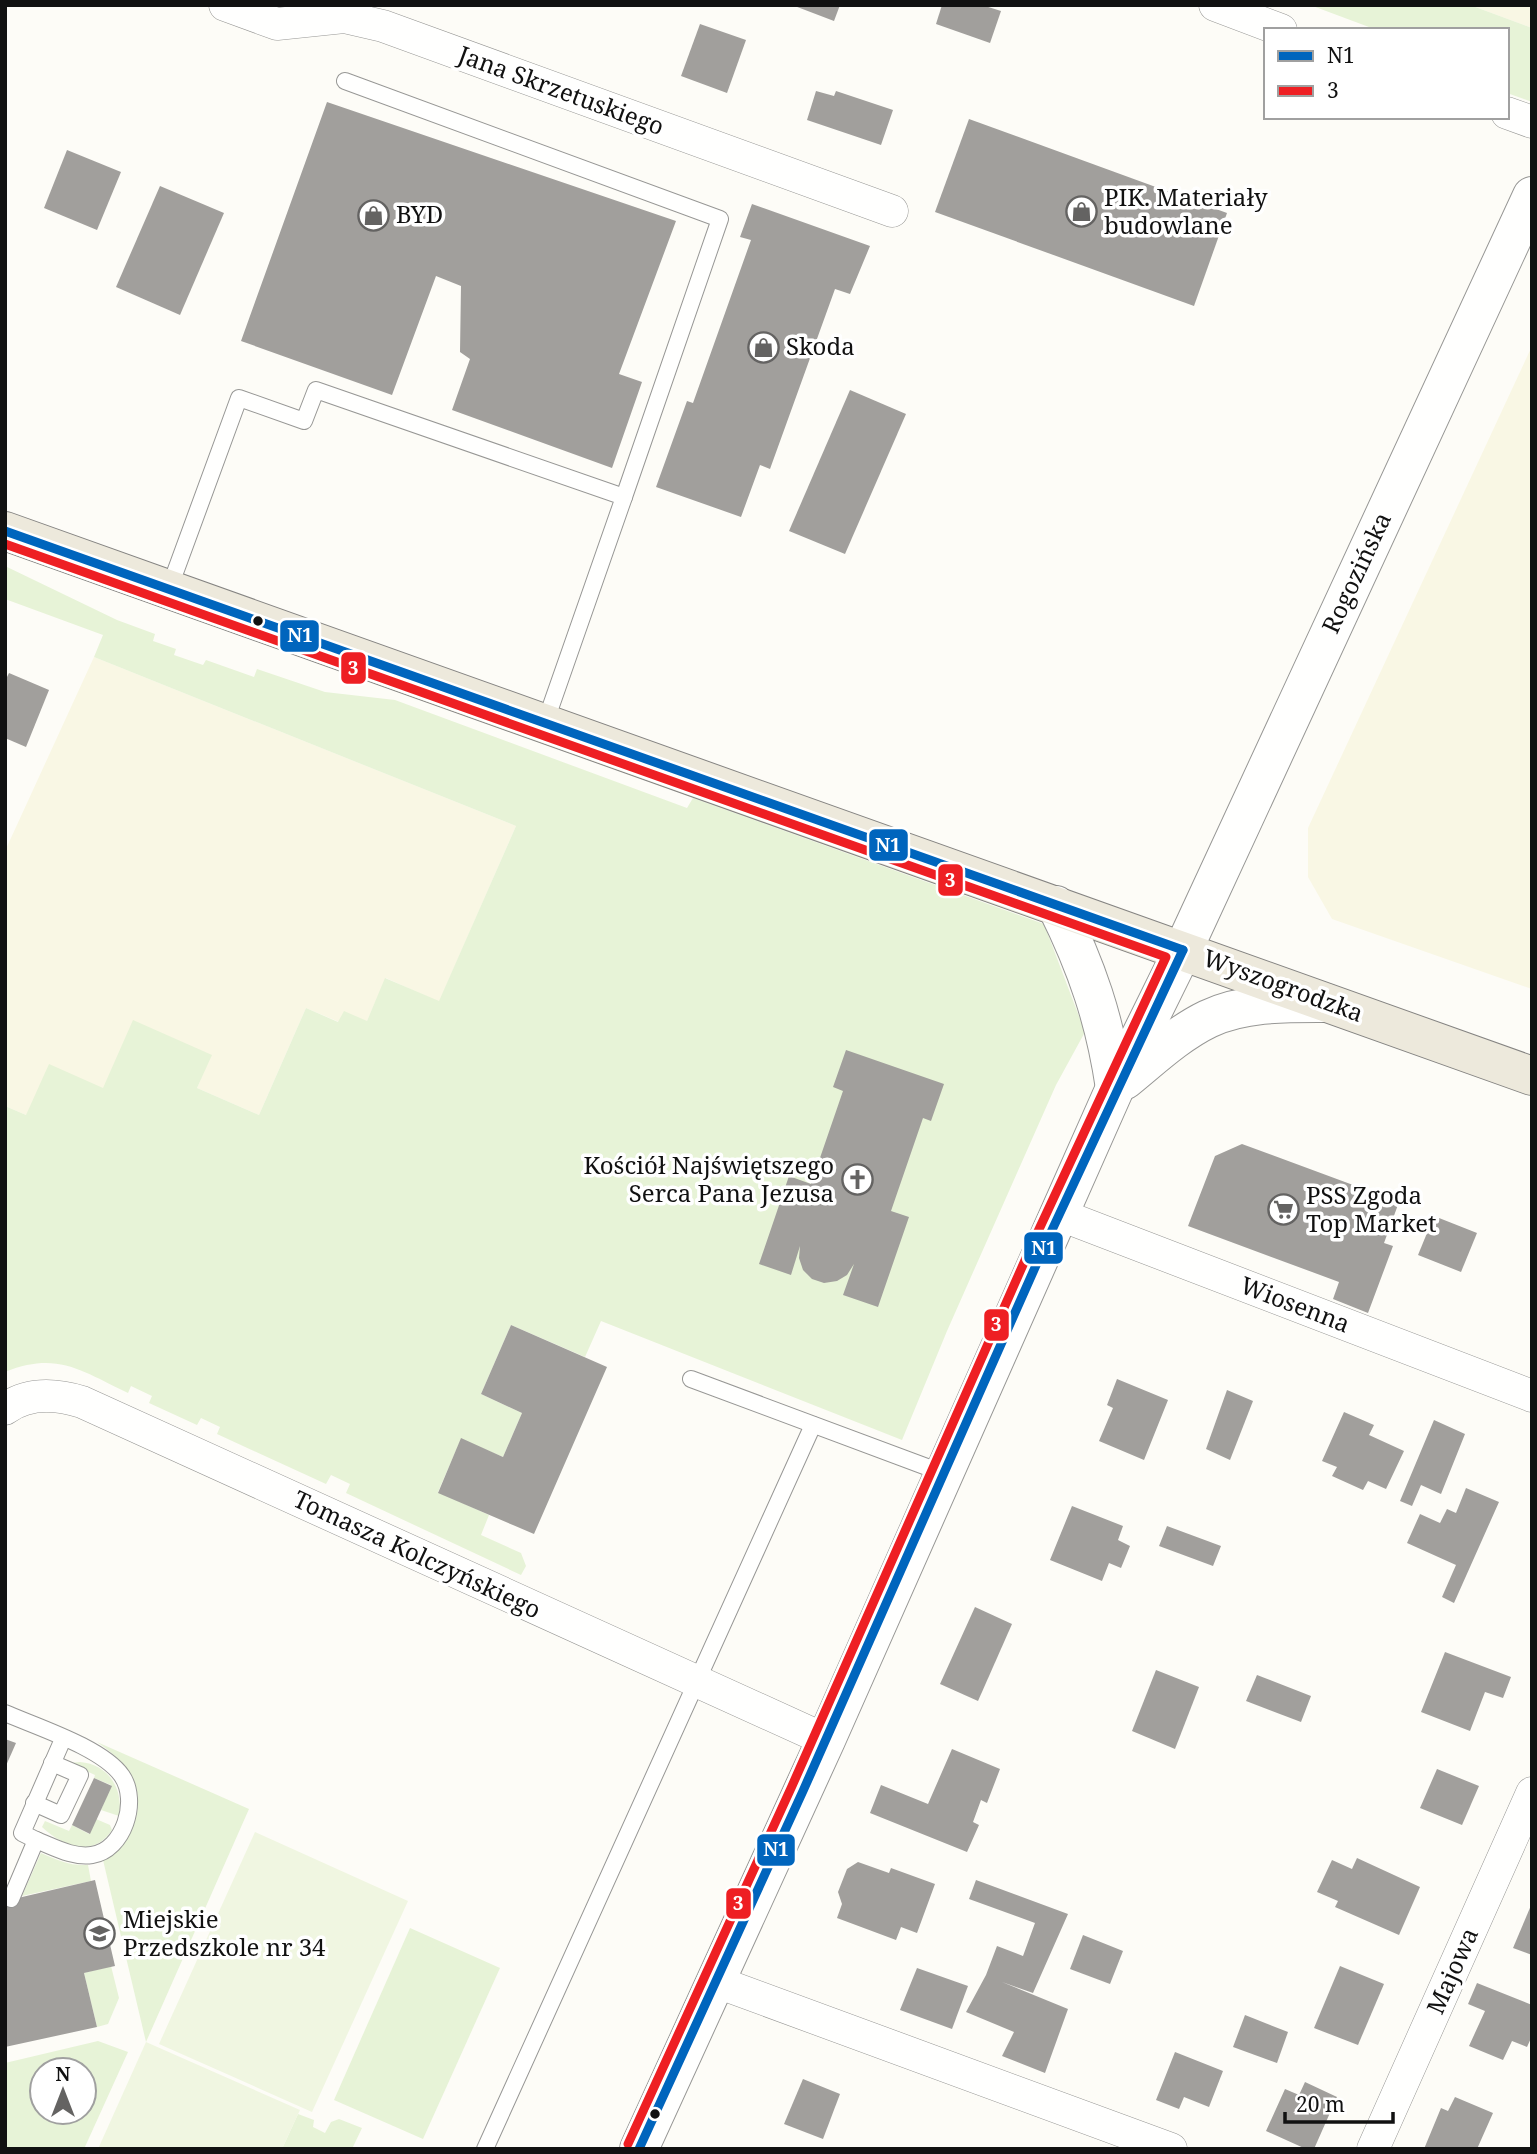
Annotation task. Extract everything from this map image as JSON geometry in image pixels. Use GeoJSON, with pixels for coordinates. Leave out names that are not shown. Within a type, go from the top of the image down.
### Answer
{"type":"FeatureCollection","features":[{"type":"Feature","properties":{"kind":"main road","name":"Wyszogrodzka"},"geometry":{"type":"LineString","coordinates":[[5,531],[1532,1076]]}},
{"type":"Feature","properties":{"kind":"street","name":"Jana Skrzetuskiego"},"geometry":{"type":"LineString","coordinates":[[225,5],[277,24],[347,11],[892,211]]}},
{"type":"Feature","properties":{"kind":"street"},"geometry":{"type":"LineString","coordinates":[[1215,5],[1276,28]]}},
{"type":"Feature","properties":{"kind":"street"},"geometry":{"type":"LineString","coordinates":[[1509,114],[1532,122]]}},
{"type":"Feature","properties":{"kind":"street","name":"Rogozińska"},"geometry":{"type":"LineString","coordinates":[[639,2149],[826,1740],[1115,1088],[1183,950],[1532,196]]}},
{"type":"Feature","properties":{"kind":"street"},"geometry":{"type":"LineString","coordinates":[[1056,905],[1073,938],[1096,997],[1115,1088]]}},
{"type":"Feature","properties":{"kind":"street"},"geometry":{"type":"LineString","coordinates":[[1115,1088],[1184,1033],[1209,1018],[1241,1009],[1272,1005],[1330,1003]]}},
{"type":"Feature","properties":{"kind":"street","name":"Wiosenna"},"geometry":{"type":"LineString","coordinates":[[1058,1214],[1532,1396]]}},
{"type":"Feature","properties":{"kind":"street","name":"Tomasza Kolczyńskiego"},"geometry":{"type":"LineString","coordinates":[[5,1409],[28,1398],[44,1395],[64,1396],[82,1402],[826,1740]]}},
{"type":"Feature","properties":{"kind":"street","name":"Majowa"},"geometry":{"type":"LineString","coordinates":[[1373,2149],[1532,1793]]}},
{"type":"Feature","properties":{"kind":"street"},"geometry":{"type":"LineString","coordinates":[[716,1982],[1171,2149]]}},
{"type":"Feature","properties":{"kind":"lane"},"geometry":{"type":"LineString","coordinates":[[345,81],[720,219],[545,723]]}},
{"type":"Feature","properties":{"kind":"lane"},"geometry":{"type":"LineString","coordinates":[[169,589],[239,398],[304,421],[316,390],[624,497]]}},
{"type":"Feature","properties":{"kind":"lane"},"geometry":{"type":"LineString","coordinates":[[691,1379],[943,1474]]}},
{"type":"Feature","properties":{"kind":"lane"},"geometry":{"type":"LineString","coordinates":[[485,2149],[813,1425]]}},
{"type":"Feature","properties":{"kind":"lane"},"geometry":{"type":"LineString","coordinates":[[5,1713],[94,1752],[121,1776],[129,1798],[126,1818],[115,1842],[94,1855],[69,1853],[22,1833],[63,1739]]}},
{"type":"Feature","properties":{"kind":"lane"},"geometry":{"type":"LineString","coordinates":[[34,1803],[61,1815],[80,1775],[52,1763]]}},
{"type":"Feature","properties":{"kind":"lane"},"geometry":{"type":"LineString","coordinates":[[10,1899],[36,1840]]}},
{"type":"Feature","properties":{"kind":"shaded area"},"geometry":{"type":"Polygon","coordinates":[[[1470,5],[1532,5],[1532,28],[1470,5]]]}},
{"type":"Feature","properties":{"kind":"shaded area"},"geometry":{"type":"Polygon","coordinates":[[[1532,346],[1532,989],[1332,919],[1308,877],[1308,828],[1532,346]]]}},
{"type":"Feature","properties":{"kind":"shaded area"},"geometry":{"type":"Polygon","coordinates":[[[94,657],[516,826],[439,1002],[386,978],[367,1021],[339,1022],[306,1008],[259,1115],[197,1088],[211,1055],[26,1115],[5,1106],[5,851],[94,657]]]}},
{"type":"Feature","properties":{"kind":"green space"},"geometry":{"type":"Polygon","coordinates":[[[1310,5],[1470,5],[1532,28],[1532,102],[1509,94],[1509,28],[1372,28],[1310,5]]]}},
{"type":"Feature","properties":{"kind":"green space"},"geometry":{"type":"Polygon","coordinates":[[[5,566],[117,620],[155,634],[153,641],[176,649],[174,655],[203,665],[206,660],[254,677],[257,669],[325,692],[395,700],[687,808],[693,798],[1044,924],[1085,1032],[1056,1085],[902,1440],[601,1321],[585,1357],[511,1325],[481,1394],[522,1413],[503,1457],[461,1439],[438,1492],[489,1515],[481,1535],[521,1553],[526,1566],[521,1575],[346,1493],[350,1484],[331,1475],[326,1484],[217,1434],[220,1427],[201,1418],[197,1425],[149,1403],[152,1396],[131,1386],[128,1393],[82,1371],[55,1364],[40,1363],[5,1372],[5,1106],[26,1115],[49,1064],[103,1088],[133,1020],[212,1055],[197,1088],[259,1115],[306,1008],[338,1022],[344,1011],[367,1021],[385,978],[439,1001],[516,826],[94,657],[103,635],[5,599],[5,566]]]}},
{"type":"Feature","properties":{"kind":"green space"},"geometry":{"type":"Polygon","coordinates":[[[97,1742],[249,1809],[146,2042],[103,1860],[113,1854],[128,1837],[137,1815],[137,1792],[134,1781],[123,1764],[97,1742]]]}},
{"type":"Feature","properties":{"kind":"green space"},"geometry":{"type":"Polygon","coordinates":[[[80,1762],[99,1767],[112,1780],[119,1796],[119,1816],[101,1810],[111,1785],[69,1763],[80,1762]]]}},
{"type":"Feature","properties":{"kind":"green space"},"geometry":{"type":"Polygon","coordinates":[[[96,1819],[110,1825],[112,1830],[104,1839],[87,1847],[59,1840],[42,1827],[45,1821],[69,1831],[72,1825],[89,1834],[96,1819]]]}},
{"type":"Feature","properties":{"kind":"green space"},"geometry":{"type":"Polygon","coordinates":[[[255,1832],[408,1901],[312,2112],[159,2044],[255,1832]]]}},
{"type":"Feature","properties":{"kind":"green space"},"geometry":{"type":"Polygon","coordinates":[[[41,1853],[69,1863],[88,1865],[91,1881],[22,1896],[41,1853]]]}},
{"type":"Feature","properties":{"kind":"green space"},"geometry":{"type":"Polygon","coordinates":[[[410,1928],[500,1968],[423,2139],[334,2100],[410,1928]]]}},
{"type":"Feature","properties":{"kind":"green space"},"geometry":{"type":"Polygon","coordinates":[[[111,1966],[119,1998],[108,2024],[97,2027],[84,1973],[111,1966]]]}},
{"type":"Feature","properties":{"kind":"green space"},"geometry":{"type":"Polygon","coordinates":[[[98,2041],[128,2052],[98,2118],[98,2056],[35,2056],[98,2041]]]}},
{"type":"Feature","properties":{"kind":"green space"},"geometry":{"type":"Polygon","coordinates":[[[146,2042],[300,2110],[282,2149],[98,2149],[146,2042]]]}},
{"type":"Feature","properties":{"kind":"green space"},"geometry":{"type":"Polygon","coordinates":[[[28,2058],[28,2126],[94,2126],[84,2149],[5,2149],[5,2063],[28,2058]]]}},
{"type":"Feature","properties":{"kind":"green space"},"geometry":{"type":"Polygon","coordinates":[[[298,2114],[314,2120],[313,2127],[325,2133],[331,2122],[339,2119],[362,2128],[352,2149],[282,2149],[298,2114]]]}},
{"type":"Feature","properties":{"kind":"building"},"geometry":{"type":"Polygon","coordinates":[[[792,5],[840,5],[834,21],[792,5]]]}},
{"type":"Feature","properties":{"kind":"building"},"geometry":{"type":"Polygon","coordinates":[[[942,5],[982,5],[1001,11],[990,43],[936,24],[942,5]]]}},
{"type":"Feature","properties":{"kind":"building"},"geometry":{"type":"Polygon","coordinates":[[[700,24],[746,40],[727,93],[681,76],[700,24]]]}},
{"type":"Feature","properties":{"kind":"building"},"geometry":{"type":"Polygon","coordinates":[[[816,91],[834,96],[836,91],[893,110],[881,145],[807,120],[816,91]]]}},
{"type":"Feature","properties":{"kind":"building"},"geometry":{"type":"Polygon","coordinates":[[[327,102],[676,221],[619,374],[642,382],[612,468],[452,410],[470,359],[460,352],[461,286],[436,276],[392,395],[241,341],[327,102]]]}},
{"type":"Feature","properties":{"kind":"building","name":"PIK. Materiały budowlane"},"geometry":{"type":"Polygon","coordinates":[[[969,119],[1227,213],[1194,306],[935,212],[969,119]]]}},
{"type":"Feature","properties":{"kind":"building"},"geometry":{"type":"Polygon","coordinates":[[[67,150],[121,172],[97,230],[44,208],[67,150]]]}},
{"type":"Feature","properties":{"kind":"building"},"geometry":{"type":"Polygon","coordinates":[[[160,186],[224,213],[180,315],[116,287],[160,186]]]}},
{"type":"Feature","properties":{"kind":"building","name":"Skoda"},"geometry":{"type":"Polygon","coordinates":[[[752,204],[870,246],[850,294],[835,289],[770,469],[760,465],[741,517],[656,487],[687,401],[693,403],[751,240],[740,237],[752,204]]]}},
{"type":"Feature","properties":{"kind":"building"},"geometry":{"type":"Polygon","coordinates":[[[850,390],[906,414],[845,554],[789,531],[850,390]]]}},
{"type":"Feature","properties":{"kind":"building"},"geometry":{"type":"Polygon","coordinates":[[[9,673],[49,690],[26,747],[5,738],[5,681],[9,673]]]}},
{"type":"Feature","properties":{"kind":"building","name":"Kościół Najświętszego Serca Pana Jezusa"},"geometry":{"type":"Polygon","coordinates":[[[846,1050],[944,1084],[931,1121],[923,1118],[891,1211],[909,1217],[878,1307],[843,1295],[854,1264],[847,1275],[837,1281],[824,1283],[812,1279],[803,1270],[799,1258],[800,1246],[791,1275],[759,1264],[789,1176],[811,1184],[843,1091],[833,1087],[846,1050]]]}},
{"type":"Feature","properties":{"kind":"building","name":"PSS Zgoda Top Market"},"geometry":{"type":"Polygon","coordinates":[[[1242,1144],[1399,1202],[1384,1243],[1393,1246],[1368,1313],[1333,1299],[1339,1282],[1188,1226],[1215,1156],[1242,1144]]]}},
{"type":"Feature","properties":{"kind":"building"},"geometry":{"type":"Polygon","coordinates":[[[1434,1216],[1477,1233],[1461,1272],[1418,1255],[1434,1216]]]}},
{"type":"Feature","properties":{"kind":"building"},"geometry":{"type":"Polygon","coordinates":[[[511,1325],[607,1367],[534,1534],[438,1493],[461,1438],[503,1457],[522,1413],[481,1394],[511,1325]]]}},
{"type":"Feature","properties":{"kind":"building"},"geometry":{"type":"Polygon","coordinates":[[[1117,1379],[1168,1400],[1144,1460],[1099,1441],[1113,1408],[1107,1405],[1117,1379]]]}},
{"type":"Feature","properties":{"kind":"building"},"geometry":{"type":"Polygon","coordinates":[[[1227,1390],[1253,1401],[1230,1460],[1206,1449],[1227,1390]]]}},
{"type":"Feature","properties":{"kind":"building"},"geometry":{"type":"Polygon","coordinates":[[[1344,1412],[1374,1425],[1369,1435],[1404,1451],[1386,1489],[1368,1481],[1363,1490],[1332,1476],[1337,1467],[1322,1461],[1344,1412]]]}},
{"type":"Feature","properties":{"kind":"building"},"geometry":{"type":"Polygon","coordinates":[[[1434,1420],[1465,1434],[1441,1494],[1421,1485],[1412,1506],[1400,1501],[1434,1420]]]}},
{"type":"Feature","properties":{"kind":"building"},"geometry":{"type":"Polygon","coordinates":[[[1466,1488],[1499,1502],[1454,1603],[1442,1597],[1456,1565],[1407,1543],[1420,1514],[1440,1523],[1447,1509],[1456,1513],[1466,1488]]]}},
{"type":"Feature","properties":{"kind":"building"},"geometry":{"type":"Polygon","coordinates":[[[1072,1506],[1123,1526],[1118,1540],[1130,1546],[1121,1568],[1109,1563],[1102,1581],[1050,1560],[1072,1506]]]}},
{"type":"Feature","properties":{"kind":"building"},"geometry":{"type":"Polygon","coordinates":[[[1167,1526],[1221,1546],[1213,1566],[1159,1546],[1167,1526]]]}},
{"type":"Feature","properties":{"kind":"building"},"geometry":{"type":"Polygon","coordinates":[[[975,1607],[1012,1624],[978,1701],[940,1684],[975,1607]]]}},
{"type":"Feature","properties":{"kind":"building"},"geometry":{"type":"Polygon","coordinates":[[[1445,1652],[1511,1677],[1503,1698],[1485,1692],[1470,1731],[1421,1712],[1445,1652]]]}},
{"type":"Feature","properties":{"kind":"building"},"geometry":{"type":"Polygon","coordinates":[[[1156,1670],[1199,1687],[1175,1749],[1132,1731],[1156,1670]]]}},
{"type":"Feature","properties":{"kind":"building"},"geometry":{"type":"Polygon","coordinates":[[[1257,1675],[1311,1696],[1301,1722],[1246,1701],[1257,1675]]]}},
{"type":"Feature","properties":{"kind":"building"},"geometry":{"type":"Polygon","coordinates":[[[5,1739],[16,1743],[5,1768],[5,1739]]]}},
{"type":"Feature","properties":{"kind":"building"},"geometry":{"type":"Polygon","coordinates":[[[952,1749],[1000,1769],[987,1803],[981,1800],[973,1822],[979,1825],[967,1852],[870,1813],[881,1785],[928,1804],[952,1749]]]}},
{"type":"Feature","properties":{"kind":"building"},"geometry":{"type":"Polygon","coordinates":[[[1437,1769],[1479,1786],[1462,1825],[1420,1808],[1437,1769]]]}},
{"type":"Feature","properties":{"kind":"building"},"geometry":{"type":"Polygon","coordinates":[[[94,1778],[112,1786],[90,1834],[72,1825],[94,1778]]]}},
{"type":"Feature","properties":{"kind":"building"},"geometry":{"type":"Polygon","coordinates":[[[1357,1858],[1420,1887],[1399,1935],[1335,1907],[1338,1901],[1317,1892],[1332,1860],[1352,1869],[1357,1858]]]}},
{"type":"Feature","properties":{"kind":"building"},"geometry":{"type":"Polygon","coordinates":[[[858,1862],[889,1873],[891,1868],[935,1884],[917,1933],[901,1927],[896,1940],[837,1918],[842,1904],[838,1892],[847,1869],[858,1862]]]}},
{"type":"Feature","properties":{"kind":"building"},"geometry":{"type":"Polygon","coordinates":[[[95,1880],[115,1966],[84,1973],[97,2027],[5,2047],[5,1901],[95,1880]]]}},
{"type":"Feature","properties":{"kind":"building"},"geometry":{"type":"Polygon","coordinates":[[[976,1880],[1068,1914],[1033,1993],[1002,1982],[1068,2009],[1045,2073],[1002,2056],[1014,2032],[966,2012],[986,1975],[997,1946],[1023,1956],[1035,1923],[969,1899],[976,1880]]]}},
{"type":"Feature","properties":{"kind":"building"},"geometry":{"type":"Polygon","coordinates":[[[1532,1903],[1532,1955],[1513,1948],[1532,1903]]]}},
{"type":"Feature","properties":{"kind":"building"},"geometry":{"type":"Polygon","coordinates":[[[1083,1935],[1123,1951],[1110,1984],[1070,1969],[1083,1935]]]}},
{"type":"Feature","properties":{"kind":"building"},"geometry":{"type":"Polygon","coordinates":[[[1340,1966],[1384,1984],[1358,2045],[1314,2028],[1340,1966]]]}},
{"type":"Feature","properties":{"kind":"building"},"geometry":{"type":"Polygon","coordinates":[[[917,1968],[968,1986],[952,2029],[900,2010],[917,1968]]]}},
{"type":"Feature","properties":{"kind":"building"},"geometry":{"type":"Polygon","coordinates":[[[1477,1983],[1532,2005],[1532,2036],[1527,2047],[1512,2041],[1503,2060],[1469,2046],[1485,2011],[1468,2004],[1477,1983]]]}},
{"type":"Feature","properties":{"kind":"building"},"geometry":{"type":"Polygon","coordinates":[[[1245,2015],[1288,2032],[1277,2063],[1233,2047],[1245,2015]]]}},
{"type":"Feature","properties":{"kind":"building"},"geometry":{"type":"Polygon","coordinates":[[[1175,2052],[1223,2071],[1209,2107],[1184,2097],[1179,2109],[1156,2100],[1175,2052]]]}},
{"type":"Feature","properties":{"kind":"building"},"geometry":{"type":"Polygon","coordinates":[[[803,2079],[840,2094],[823,2139],[784,2124],[803,2079]]]}},
{"type":"Feature","properties":{"kind":"building"},"geometry":{"type":"Polygon","coordinates":[[[1305,2082],[1337,2097],[1314,2149],[1306,2149],[1266,2131],[1285,2089],[1299,2095],[1305,2082]]]}},
{"type":"Feature","properties":{"kind":"building"},"geometry":{"type":"Polygon","coordinates":[[[1455,2097],[1493,2113],[1477,2149],[1424,2149],[1441,2108],[1448,2111],[1455,2097]]]}},
{"type":"Feature","properties":{"kind":"transit line","name":"N1"},"geometry":{"type":"LineString","coordinates":[[5,531],[1183,950]]}},
{"type":"Feature","properties":{"kind":"transit line","name":"3"},"geometry":{"type":"LineString","coordinates":[[5,544],[1166,957],[1034,1240],[792,1786],[628,2144]]}},
{"type":"Feature","properties":{"kind":"transit line","name":"N1"},"geometry":{"type":"LineString","coordinates":[[639,2149],[803,1791],[1045,1245],[1183,950]]}},
{"type":"Feature","properties":{"kind":"place","name":"PIK. Materiały budowlane"},"geometry":{"type":"Point","coordinates":[1081,212]}},
{"type":"Feature","properties":{"kind":"place","name":"BYD"},"geometry":{"type":"Point","coordinates":[373,215]}},
{"type":"Feature","properties":{"kind":"place","name":"Skoda"},"geometry":{"type":"Point","coordinates":[763,347]}},
{"type":"Feature","properties":{"kind":"place","name":"Kościół Najświętszego Serca Pana Jezusa"},"geometry":{"type":"Point","coordinates":[857,1180]}},
{"type":"Feature","properties":{"kind":"place","name":"PSS Zgoda Top Market"},"geometry":{"type":"Point","coordinates":[1283,1210]}},
{"type":"Feature","properties":{"kind":"place","name":"Miejskie Przedszkole nr 34"},"geometry":{"type":"Point","coordinates":[100,1934]}}]}
